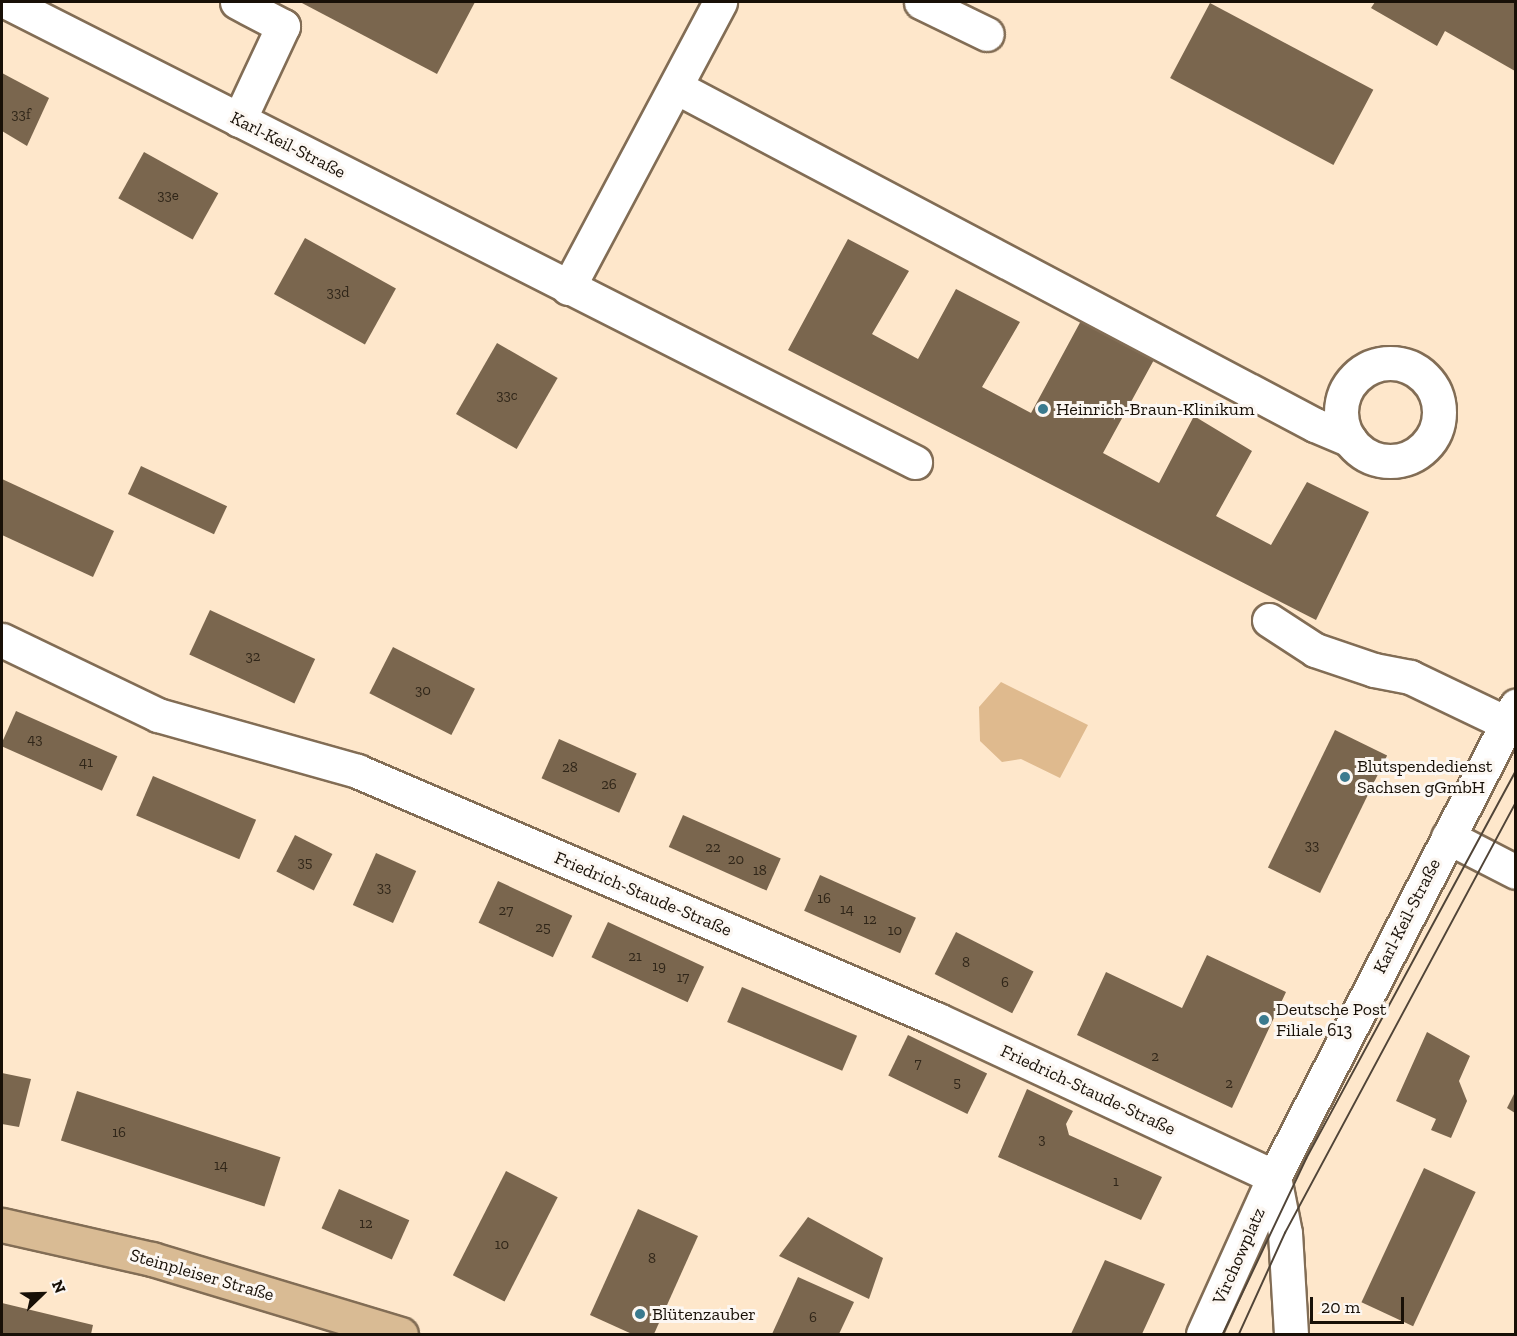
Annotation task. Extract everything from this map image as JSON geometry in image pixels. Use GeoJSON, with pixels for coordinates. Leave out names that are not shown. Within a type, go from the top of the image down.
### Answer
{"type":"FeatureCollection","features":[{"type":"Feature","properties":{"kind":"main road","name":"Steinpleiser Straße"},"geometry":{"type":"LineString","coordinates":[[2,1225],[152,1259],[401,1335]]}},
{"type":"Feature","properties":{"kind":"street","name":"Karl-Keil-Straße"},"geometry":{"type":"LineString","coordinates":[[8,2],[915,462]]}},
{"type":"Feature","properties":{"kind":"street"},"geometry":{"type":"LineString","coordinates":[[237,2],[283,26],[239,120]]}},
{"type":"Feature","properties":{"kind":"street"},"geometry":{"type":"LineString","coordinates":[[568,288],[720,2]]}},
{"type":"Feature","properties":{"kind":"street"},"geometry":{"type":"LineString","coordinates":[[921,2],[987,34]]}},
{"type":"Feature","properties":{"kind":"street"},"geometry":{"type":"LineString","coordinates":[[676,87],[1315,425],[1350,440]]}},
{"type":"Feature","properties":{"kind":"street"},"geometry":{"type":"LineString","coordinates":[[1269,620],[1315,650],[1374,670],[1410,677],[1511,715]]}},
{"type":"Feature","properties":{"kind":"street","name":"Friedrich-Staude-Straße"},"geometry":{"type":"LineString","coordinates":[[2,640],[158,715],[357,771],[938,1020],[1274,1178]]}},
{"type":"Feature","properties":{"kind":"street","name":"Karl-Keil-Straße"},"geometry":{"type":"LineString","coordinates":[[1274,1178],[1511,715]]}},
{"type":"Feature","properties":{"kind":"street"},"geometry":{"type":"LineString","coordinates":[[1448,837],[1515,872]]}},
{"type":"Feature","properties":{"kind":"street"},"geometry":{"type":"LineString","coordinates":[[1274,1178],[1282,1207],[1291,1335]]}},
{"type":"Feature","properties":{"kind":"street","name":"Virchowplatz"},"geometry":{"type":"LineString","coordinates":[[1203,1335],[1274,1178]]}},
{"type":"Feature","properties":{"kind":"shaded area"},"geometry":{"type":"Polygon","coordinates":[[[1001,682],[1088,725],[1060,778],[1021,759],[1002,762],[980,741],[979,707],[1001,682]]]}},
{"type":"Feature","properties":{"kind":"building"},"geometry":{"type":"Polygon","coordinates":[[[300,2],[475,2],[437,74],[300,2]]]}},
{"type":"Feature","properties":{"kind":"building"},"geometry":{"type":"Polygon","coordinates":[[[1375,2],[1515,2],[1515,71],[1445,31],[1437,46],[1371,8],[1375,2]]]}},
{"type":"Feature","properties":{"kind":"building"},"geometry":{"type":"Polygon","coordinates":[[[1210,3],[1373,90],[1333,165],[1170,78],[1210,3]]]}},
{"type":"Feature","properties":{"kind":"building"},"geometry":{"type":"Polygon","coordinates":[[[2,73],[49,98],[27,146],[2,131],[2,73]]]}},
{"type":"Feature","properties":{"kind":"building"},"geometry":{"type":"Polygon","coordinates":[[[144,152],[218,193],[193,240],[118,198],[144,152]]]}},
{"type":"Feature","properties":{"kind":"building"},"geometry":{"type":"Polygon","coordinates":[[[305,238],[396,288],[365,344],[274,294],[305,238]]]}},
{"type":"Feature","properties":{"kind":"building"},"geometry":{"type":"Polygon","coordinates":[[[848,239],[909,271],[872,334],[918,359],[956,289],[1020,322],[982,387],[1031,413],[1083,317],[1155,358],[1103,453],[1159,483],[1194,416],[1252,451],[1216,516],[1271,545],[1307,482],[1369,512],[1316,620],[788,350],[848,239]]]}},
{"type":"Feature","properties":{"kind":"building"},"geometry":{"type":"Polygon","coordinates":[[[497,343],[558,378],[517,449],[456,414],[497,343]]]}},
{"type":"Feature","properties":{"kind":"building"},"geometry":{"type":"Polygon","coordinates":[[[141,466],[227,506],[214,534],[128,494],[141,466]]]}},
{"type":"Feature","properties":{"kind":"building"},"geometry":{"type":"Polygon","coordinates":[[[2,479],[114,531],[93,577],[2,535],[2,479]]]}},
{"type":"Feature","properties":{"kind":"building"},"geometry":{"type":"Polygon","coordinates":[[[210,610],[315,659],[294,703],[189,654],[210,610]]]}},
{"type":"Feature","properties":{"kind":"building"},"geometry":{"type":"Polygon","coordinates":[[[393,647],[475,689],[451,735],[369,693],[393,647]]]}},
{"type":"Feature","properties":{"kind":"building"},"geometry":{"type":"Polygon","coordinates":[[[16,711],[117,756],[102,791],[2,746],[16,711]]]}},
{"type":"Feature","properties":{"kind":"building"},"geometry":{"type":"Polygon","coordinates":[[[1335,730],[1387,755],[1320,893],[1268,868],[1335,730]]]}},
{"type":"Feature","properties":{"kind":"building"},"geometry":{"type":"Polygon","coordinates":[[[559,739],[637,774],[619,813],[542,778],[559,739]]]}},
{"type":"Feature","properties":{"kind":"building"},"geometry":{"type":"Polygon","coordinates":[[[153,776],[256,820],[239,859],[136,816],[153,776]]]}},
{"type":"Feature","properties":{"kind":"building"},"geometry":{"type":"Polygon","coordinates":[[[683,815],[781,859],[767,890],[669,847],[683,815]]]}},
{"type":"Feature","properties":{"kind":"building"},"geometry":{"type":"Polygon","coordinates":[[[295,835],[332,854],[314,891],[276,872],[295,835]]]}},
{"type":"Feature","properties":{"kind":"building"},"geometry":{"type":"Polygon","coordinates":[[[376,853],[416,871],[393,923],[353,905],[376,853]]]}},
{"type":"Feature","properties":{"kind":"building"},"geometry":{"type":"Polygon","coordinates":[[[820,875],[916,918],[900,953],[804,911],[820,875]]]}},
{"type":"Feature","properties":{"kind":"building"},"geometry":{"type":"Polygon","coordinates":[[[498,881],[572,916],[553,957],[479,923],[498,881]]]}},
{"type":"Feature","properties":{"kind":"building"},"geometry":{"type":"Polygon","coordinates":[[[608,922],[704,967],[688,1002],[592,957],[608,922]]]}},
{"type":"Feature","properties":{"kind":"building"},"geometry":{"type":"Polygon","coordinates":[[[956,932],[1034,971],[1012,1013],[935,974],[956,932]]]}},
{"type":"Feature","properties":{"kind":"building"},"geometry":{"type":"Polygon","coordinates":[[[1207,955],[1286,992],[1232,1108],[1077,1035],[1106,972],[1182,1008],[1207,955]]]}},
{"type":"Feature","properties":{"kind":"building"},"geometry":{"type":"Polygon","coordinates":[[[742,987],[857,1036],[842,1071],[727,1022],[742,987]]]}},
{"type":"Feature","properties":{"kind":"building"},"geometry":{"type":"Polygon","coordinates":[[[1427,1032],[1470,1056],[1459,1081],[1467,1101],[1451,1138],[1431,1130],[1436,1119],[1396,1101],[1427,1032]]]}},
{"type":"Feature","properties":{"kind":"building"},"geometry":{"type":"Polygon","coordinates":[[[908,1035],[987,1074],[967,1114],[888,1075],[908,1035]]]}},
{"type":"Feature","properties":{"kind":"building"},"geometry":{"type":"Polygon","coordinates":[[[2,1073],[31,1079],[19,1127],[2,1124],[2,1073]]]}},
{"type":"Feature","properties":{"kind":"building"},"geometry":{"type":"Polygon","coordinates":[[[1027,1089],[1073,1111],[1066,1124],[1069,1135],[1162,1177],[1141,1220],[998,1157],[1027,1089]]]}},
{"type":"Feature","properties":{"kind":"building"},"geometry":{"type":"Polygon","coordinates":[[[77,1091],[281,1157],[264,1207],[61,1140],[77,1091]]]}},
{"type":"Feature","properties":{"kind":"building"},"geometry":{"type":"Polygon","coordinates":[[[1515,1092],[1515,1113],[1507,1108],[1515,1092]]]}},
{"type":"Feature","properties":{"kind":"building"},"geometry":{"type":"Polygon","coordinates":[[[1424,1168],[1476,1192],[1413,1326],[1361,1302],[1424,1168]]]}},
{"type":"Feature","properties":{"kind":"building"},"geometry":{"type":"Polygon","coordinates":[[[506,1171],[558,1197],[505,1302],[453,1275],[506,1171]]]}},
{"type":"Feature","properties":{"kind":"building"},"geometry":{"type":"Polygon","coordinates":[[[339,1189],[409,1220],[392,1260],[322,1228],[339,1189]]]}},
{"type":"Feature","properties":{"kind":"building"},"geometry":{"type":"Polygon","coordinates":[[[638,1209],[698,1236],[654,1334],[632,1334],[590,1315],[638,1209]]]}},
{"type":"Feature","properties":{"kind":"building"},"geometry":{"type":"Polygon","coordinates":[[[808,1217],[883,1258],[869,1299],[779,1256],[808,1217]]]}},
{"type":"Feature","properties":{"kind":"building"},"geometry":{"type":"Polygon","coordinates":[[[1105,1260],[1165,1284],[1142,1334],[1071,1334],[1105,1260]]]}},
{"type":"Feature","properties":{"kind":"building"},"geometry":{"type":"Polygon","coordinates":[[[798,1277],[854,1302],[839,1334],[772,1334],[798,1277]]]}},
{"type":"Feature","properties":{"kind":"building"},"geometry":{"type":"Polygon","coordinates":[[[2,1303],[93,1325],[91,1334],[2,1334],[2,1303]]]}},
{"type":"Feature","properties":{"kind":"tram line"},"geometry":{"type":"LineString","coordinates":[[1223,1334],[1306,1159],[1516,771]]}},
{"type":"Feature","properties":{"kind":"tram line"},"geometry":{"type":"LineString","coordinates":[[1239,1334],[1285,1233],[1516,803]]}},
{"type":"Feature","properties":{"kind":"place","name":"Heinrich-Braun-Klinikum"},"geometry":{"type":"Point","coordinates":[1043,409]}},
{"type":"Feature","properties":{"kind":"place","name":"Blutspendedienst Sachsen gGmbH"},"geometry":{"type":"Point","coordinates":[1345,777]}},
{"type":"Feature","properties":{"kind":"place","name":"Deutsche Post Filiale 613"},"geometry":{"type":"Point","coordinates":[1264,1020]}},
{"type":"Feature","properties":{"kind":"place","name":"Blütenzauber"},"geometry":{"type":"Point","coordinates":[640,1314]}}]}
